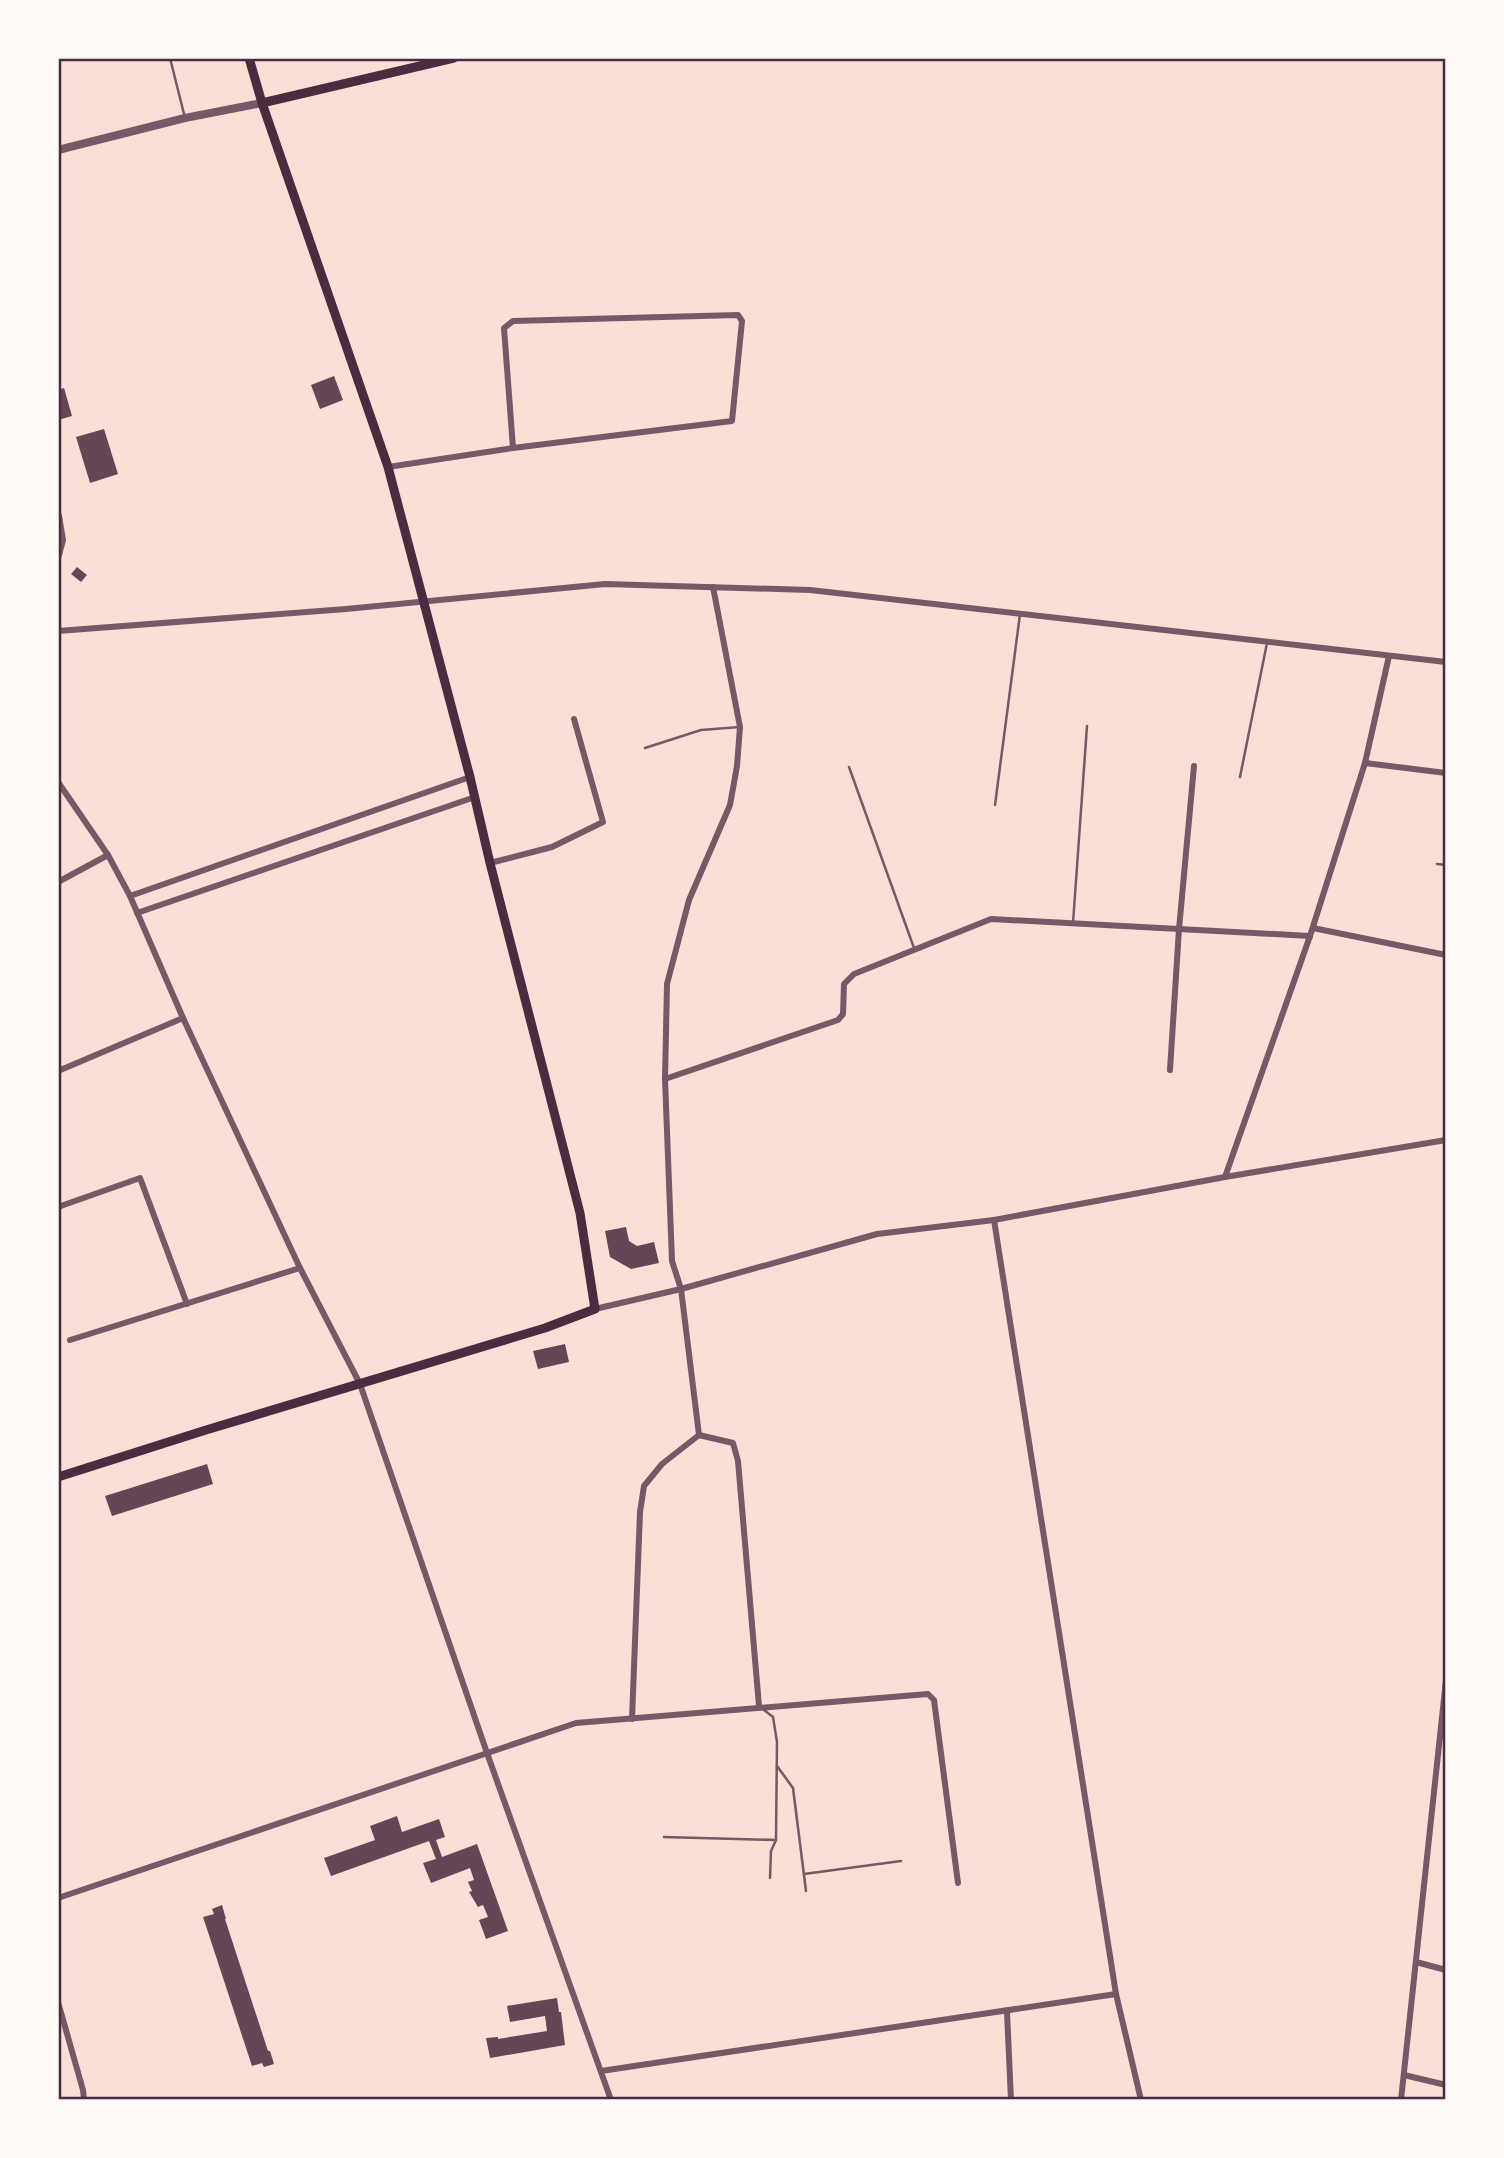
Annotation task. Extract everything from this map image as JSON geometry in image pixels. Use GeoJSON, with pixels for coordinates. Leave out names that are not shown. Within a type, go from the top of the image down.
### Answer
{"type":"FeatureCollection","features":[{"type":"Feature","properties":{"kind":"main road"},"geometry":{"type":"LineString","coordinates":[[58,1477],[545,1328],[595,1309],[580,1213],[470,776],[388,467],[262,103],[249,58]]}},
{"type":"Feature","properties":{"kind":"main road"},"geometry":{"type":"LineString","coordinates":[[262,103],[454,58]]}},
{"type":"Feature","properties":{"kind":"street"},"geometry":{"type":"LineString","coordinates":[[58,150],[185,118],[262,103]]}},
{"type":"Feature","properties":{"kind":"street"},"geometry":{"type":"LineString","coordinates":[[388,467],[513,448],[732,421],[742,321],[738,315],[513,321],[504,328],[513,448]]}},
{"type":"Feature","properties":{"kind":"street"},"geometry":{"type":"LineString","coordinates":[[58,516],[62,540],[58,555]]}},
{"type":"Feature","properties":{"kind":"street"},"geometry":{"type":"LineString","coordinates":[[58,631],[264,616],[605,584],[810,590],[1446,662]]}},
{"type":"Feature","properties":{"kind":"street"},"geometry":{"type":"LineString","coordinates":[[699,1435],[681,1289],[672,1261],[665,1079],[667,984],[688,900],[730,805],[737,766],[740,727],[713,587]]}},
{"type":"Feature","properties":{"kind":"street"},"geometry":{"type":"LineString","coordinates":[[1225,1177],[1313,928],[1365,763],[1389,656]]}},
{"type":"Feature","properties":{"kind":"street"},"geometry":{"type":"LineString","coordinates":[[490,863],[552,847],[603,822],[573,719]]}},
{"type":"Feature","properties":{"kind":"street"},"geometry":{"type":"LineString","coordinates":[[1365,763],[1446,774]]}},
{"type":"Feature","properties":{"kind":"street"},"geometry":{"type":"LineString","coordinates":[[1170,1070],[1194,765]]}},
{"type":"Feature","properties":{"kind":"street"},"geometry":{"type":"LineString","coordinates":[[130,896],[470,776]]}},
{"type":"Feature","properties":{"kind":"street"},"geometry":{"type":"LineString","coordinates":[[58,782],[108,855],[130,896],[183,1018],[300,1268],[360,1384],[487,1753],[611,2100]]}},
{"type":"Feature","properties":{"kind":"street"},"geometry":{"type":"LineString","coordinates":[[137,913],[475,797]]}},
{"type":"Feature","properties":{"kind":"street"},"geometry":{"type":"LineString","coordinates":[[58,882],[108,855]]}},
{"type":"Feature","properties":{"kind":"street"},"geometry":{"type":"LineString","coordinates":[[665,1079],[838,1020],[843,1014],[845,984],[853,974],[991,919],[1310,936]]}},
{"type":"Feature","properties":{"kind":"street"},"geometry":{"type":"LineString","coordinates":[[1313,928],[1446,955]]}},
{"type":"Feature","properties":{"kind":"street"},"geometry":{"type":"LineString","coordinates":[[58,1071],[183,1018]]}},
{"type":"Feature","properties":{"kind":"street"},"geometry":{"type":"LineString","coordinates":[[595,1309],[681,1289],[877,1234],[994,1220],[1446,1140]]}},
{"type":"Feature","properties":{"kind":"street"},"geometry":{"type":"LineString","coordinates":[[58,1208],[140,1178],[187,1304]]}},
{"type":"Feature","properties":{"kind":"street"},"geometry":{"type":"LineString","coordinates":[[994,1220],[1116,1994],[1140,2100]]}},
{"type":"Feature","properties":{"kind":"street"},"geometry":{"type":"LineString","coordinates":[[70,1340],[300,1268]]}},
{"type":"Feature","properties":{"kind":"street"},"geometry":{"type":"LineString","coordinates":[[699,1435],[733,1443],[738,1461],[759,1706]]}},
{"type":"Feature","properties":{"kind":"street"},"geometry":{"type":"LineString","coordinates":[[632,1719],[644,1486],[662,1464],[699,1435]]}},
{"type":"Feature","properties":{"kind":"street"},"geometry":{"type":"LineString","coordinates":[[1401,2100],[1446,1680]]}},
{"type":"Feature","properties":{"kind":"street"},"geometry":{"type":"LineString","coordinates":[[58,1898],[576,1723],[928,1694],[934,1700],[958,1883]]}},
{"type":"Feature","properties":{"kind":"street"},"geometry":{"type":"LineString","coordinates":[[1416,1962],[1446,1970]]}},
{"type":"Feature","properties":{"kind":"street"},"geometry":{"type":"LineString","coordinates":[[601,2071],[1116,1994]]}},
{"type":"Feature","properties":{"kind":"street"},"geometry":{"type":"LineString","coordinates":[[58,2002],[84,2100]]}},
{"type":"Feature","properties":{"kind":"street"},"geometry":{"type":"LineString","coordinates":[[1007,2012],[1011,2100]]}},
{"type":"Feature","properties":{"kind":"street"},"geometry":{"type":"LineString","coordinates":[[1404,2075],[1446,2085]]}},
{"type":"Feature","properties":{"kind":"lane"},"geometry":{"type":"LineString","coordinates":[[170,58],[185,118]]}},
{"type":"Feature","properties":{"kind":"lane"},"geometry":{"type":"LineString","coordinates":[[995,805],[1020,614]]}},
{"type":"Feature","properties":{"kind":"lane"},"geometry":{"type":"LineString","coordinates":[[1240,777],[1267,643]]}},
{"type":"Feature","properties":{"kind":"lane"},"geometry":{"type":"LineString","coordinates":[[1073,923],[1087,726]]}},
{"type":"Feature","properties":{"kind":"lane"},"geometry":{"type":"LineString","coordinates":[[645,748],[701,730],[740,727]]}},
{"type":"Feature","properties":{"kind":"lane"},"geometry":{"type":"LineString","coordinates":[[849,767],[915,951]]}},
{"type":"Feature","properties":{"kind":"lane"},"geometry":{"type":"LineString","coordinates":[[1437,864],[1446,865]]}},
{"type":"Feature","properties":{"kind":"lane"},"geometry":{"type":"LineString","coordinates":[[759,1706],[773,1717],[777,1742],[776,1840],[771,1851],[770,1878]]}},
{"type":"Feature","properties":{"kind":"lane"},"geometry":{"type":"LineString","coordinates":[[777,1766],[793,1788],[806,1891]]}},
{"type":"Feature","properties":{"kind":"lane"},"geometry":{"type":"LineString","coordinates":[[664,1837],[776,1840]]}},
{"type":"Feature","properties":{"kind":"lane"},"geometry":{"type":"LineString","coordinates":[[804,1874],[901,1861]]}},
{"type":"Feature","properties":{"kind":"building"},"geometry":{"type":"Polygon","coordinates":[[[334,376],[343,400],[320,409],[311,385],[334,376]]]}},
{"type":"Feature","properties":{"kind":"building"},"geometry":{"type":"Polygon","coordinates":[[[64,388],[72,416],[58,420],[58,390],[64,388]]]}},
{"type":"Feature","properties":{"kind":"building"},"geometry":{"type":"Polygon","coordinates":[[[104,429],[118,474],[90,483],[76,437],[104,429]]]}},
{"type":"Feature","properties":{"kind":"building"},"geometry":{"type":"Polygon","coordinates":[[[77,567],[87,575],[81,582],[71,574],[77,567]]]}},
{"type":"Feature","properties":{"kind":"building"},"geometry":{"type":"Polygon","coordinates":[[[626,1227],[629,1241],[637,1246],[654,1242],[659,1263],[631,1269],[610,1257],[605,1231],[626,1227]]]}},
{"type":"Feature","properties":{"kind":"building"},"geometry":{"type":"Polygon","coordinates":[[[565,1344],[569,1362],[538,1369],[533,1351],[565,1344]]]}},
{"type":"Feature","properties":{"kind":"building"},"geometry":{"type":"Polygon","coordinates":[[[207,1464],[213,1484],[112,1516],[105,1496],[207,1464]]]}},
{"type":"Feature","properties":{"kind":"building"},"geometry":{"type":"Polygon","coordinates":[[[397,1816],[402,1832],[439,1819],[445,1837],[436,1840],[442,1857],[477,1844],[508,1931],[486,1939],[479,1920],[488,1917],[483,1905],[478,1907],[469,1892],[472,1891],[468,1882],[474,1880],[470,1868],[431,1883],[423,1863],[436,1859],[429,1841],[331,1876],[324,1858],[375,1840],[370,1826],[397,1816]]]}},
{"type":"Feature","properties":{"kind":"building"},"geometry":{"type":"Polygon","coordinates":[[[222,1905],[274,2064],[264,2067],[262,2063],[252,2066],[203,1917],[214,1914],[212,1909],[222,1905]]]}},
{"type":"Feature","properties":{"kind":"building"},"geometry":{"type":"Polygon","coordinates":[[[557,1998],[565,2045],[490,2058],[486,2038],[498,2039],[547,2031],[545,2016],[510,2022],[507,2006],[557,1998]]]}}]}
